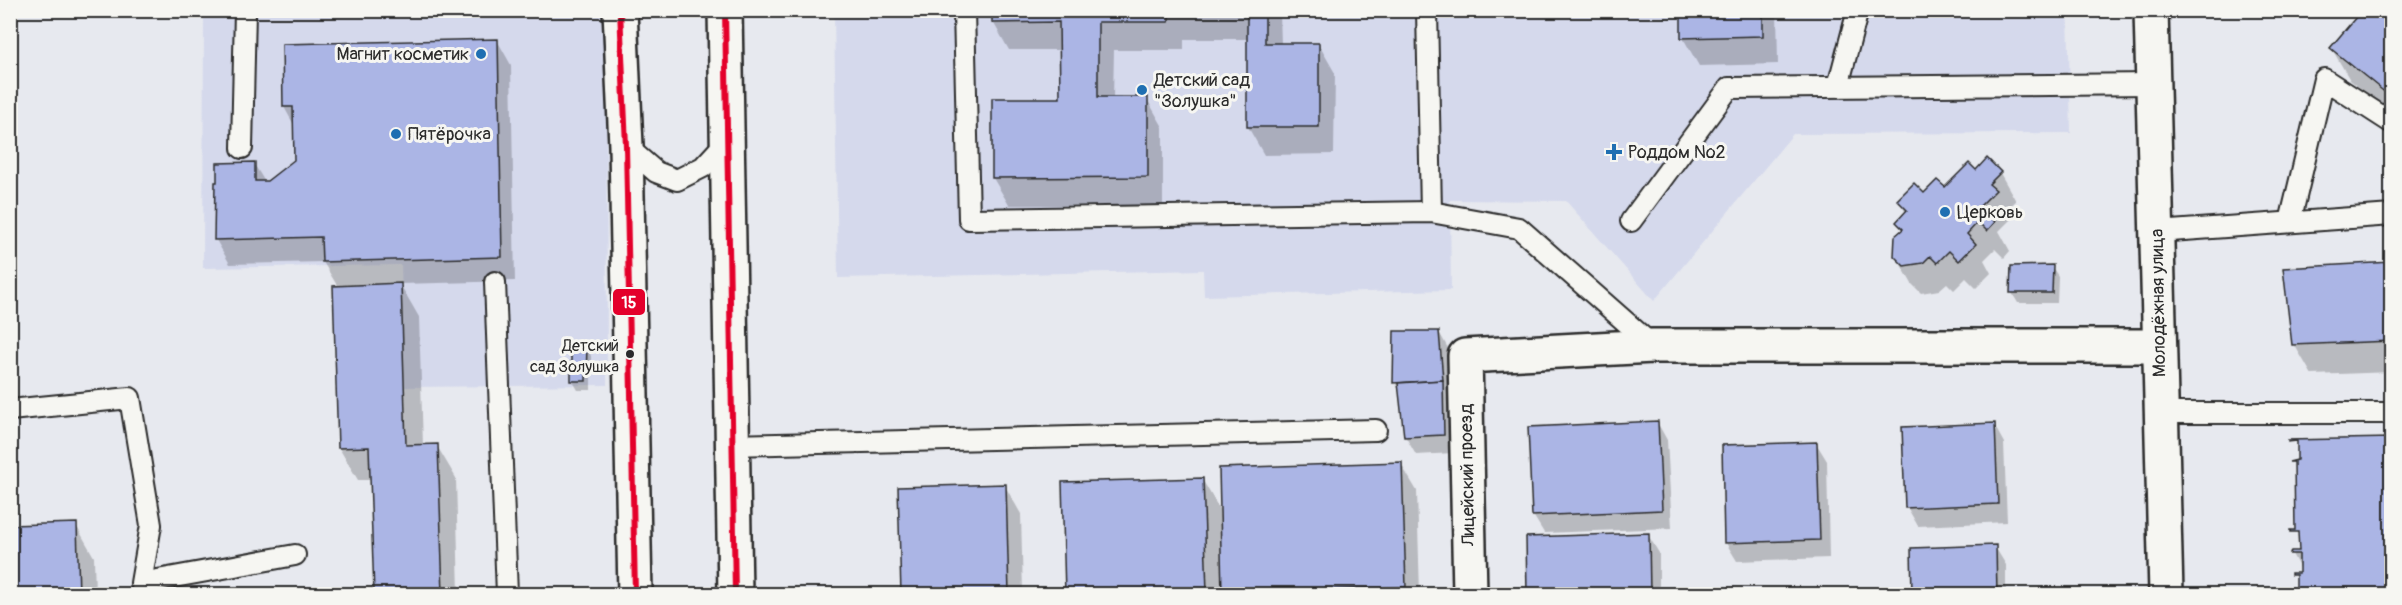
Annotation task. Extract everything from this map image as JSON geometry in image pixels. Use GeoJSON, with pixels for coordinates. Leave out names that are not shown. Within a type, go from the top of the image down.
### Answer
{"type":"FeatureCollection","features":[{"type":"Feature","properties":{"kind":"street"},"geometry":{"type":"LineString","coordinates":[[620,10],[626,147],[635,594]]}},
{"type":"Feature","properties":{"kind":"street"},"geometry":{"type":"LineString","coordinates":[[725,10],[735,594]]}},
{"type":"Feature","properties":{"kind":"street","name":"Молодёжная улица"},"geometry":{"type":"LineString","coordinates":[[2151,10],[2166,594]]}},
{"type":"Feature","properties":{"kind":"street"},"geometry":{"type":"LineString","coordinates":[[1653,346],[2159,346]]}},
{"type":"Feature","properties":{"kind":"street","name":"Лицейский проезд"},"geometry":{"type":"LineString","coordinates":[[1470,594],[1465,356],[1653,346]]}},
{"type":"Feature","properties":{"kind":"lane"},"geometry":{"type":"LineString","coordinates":[[242,148],[245,10]]}},
{"type":"Feature","properties":{"kind":"lane"},"geometry":{"type":"LineString","coordinates":[[964,10],[969,219],[1431,212],[1519,228],[1653,346]]}},
{"type":"Feature","properties":{"kind":"lane"},"geometry":{"type":"LineString","coordinates":[[1427,10],[1431,212]]}},
{"type":"Feature","properties":{"kind":"lane"},"geometry":{"type":"LineString","coordinates":[[1838,86],[1858,10]]}},
{"type":"Feature","properties":{"kind":"lane"},"geometry":{"type":"LineString","coordinates":[[2290,222],[2324,79],[2391,123]]}},
{"type":"Feature","properties":{"kind":"lane"},"geometry":{"type":"LineString","coordinates":[[1631,221],[1729,88],[2153,84]]}},
{"type":"Feature","properties":{"kind":"lane"},"geometry":{"type":"LineString","coordinates":[[626,147],[656,172],[677,180],[703,167],[727,141]]}},
{"type":"Feature","properties":{"kind":"lane"},"geometry":{"type":"LineString","coordinates":[[2157,232],[2391,215]]}},
{"type":"Feature","properties":{"kind":"lane"},"geometry":{"type":"LineString","coordinates":[[495,282],[507,594]]}},
{"type":"Feature","properties":{"kind":"lane"},"geometry":{"type":"LineString","coordinates":[[10,410],[130,398],[151,525],[141,584],[295,555]]}},
{"type":"Feature","properties":{"kind":"lane"},"geometry":{"type":"LineString","coordinates":[[2161,413],[2391,413]]}},
{"type":"Feature","properties":{"kind":"lane"},"geometry":{"type":"LineString","coordinates":[[732,445],[1376,430]]}},
{"type":"Feature","properties":{"kind":"shaded area"},"geometry":{"type":"Polygon","coordinates":[[[204,11],[606,11],[607,385],[404,387],[401,265],[203,268],[204,11]]]}},
{"type":"Feature","properties":{"kind":"shaded area","name":"Детский сад \"Золушка\""},"geometry":{"type":"Polygon","coordinates":[[[834,11],[2068,11],[2071,133],[1793,134],[1654,301],[1566,201],[1450,200],[1451,290],[1204,296],[1203,270],[838,278],[834,11]]]}},
{"type":"Feature","properties":{"kind":"building"},"geometry":{"type":"Polygon","coordinates":[[[992,10],[1265,10],[1265,43],[1319,43],[1319,127],[1247,127],[1247,12],[1169,12],[1169,22],[1098,22],[1098,97],[1148,97],[1148,177],[992,178],[992,98],[1060,98],[1059,22],[992,23],[992,10]]]}},
{"type":"Feature","properties":{"kind":"building"},"geometry":{"type":"Polygon","coordinates":[[[1681,10],[1763,10],[1763,36],[1681,38],[1681,10]]]}},
{"type":"Feature","properties":{"kind":"building"},"geometry":{"type":"Polygon","coordinates":[[[2362,10],[2392,10],[2392,98],[2330,48],[2362,10]]]}},
{"type":"Feature","properties":{"kind":"building","name":"Пятёрочка"},"geometry":{"type":"Polygon","coordinates":[[[498,39],[502,257],[322,262],[321,237],[214,240],[217,163],[255,162],[255,181],[267,181],[294,160],[293,107],[283,107],[282,44],[498,39]]]}},
{"type":"Feature","properties":{"kind":"building","name":"Церковь"},"geometry":{"type":"Polygon","coordinates":[[[1987,158],[2001,172],[1989,184],[1996,190],[1980,206],[1995,222],[1987,231],[1978,222],[1967,234],[1976,244],[1959,261],[1949,251],[1937,263],[1930,256],[1923,263],[1904,266],[1894,256],[1895,236],[1903,229],[1896,222],[1907,210],[1897,200],[1914,183],[1924,193],[1937,180],[1945,187],[1969,163],[1976,170],[1987,158]]]}},
{"type":"Feature","properties":{"kind":"building"},"geometry":{"type":"Polygon","coordinates":[[[2392,262],[2392,341],[2292,345],[2283,268],[2392,262]]]}},
{"type":"Feature","properties":{"kind":"building"},"geometry":{"type":"Polygon","coordinates":[[[2053,265],[2052,293],[2010,293],[2011,266],[2053,265]]]}},
{"type":"Feature","properties":{"kind":"building"},"geometry":{"type":"Polygon","coordinates":[[[401,283],[406,445],[438,444],[443,594],[374,594],[369,447],[338,448],[333,286],[401,283]]]}},
{"type":"Feature","properties":{"kind":"building"},"geometry":{"type":"Polygon","coordinates":[[[1394,331],[1439,331],[1443,380],[1393,383],[1394,331]]]}},
{"type":"Feature","properties":{"kind":"building"},"geometry":{"type":"Polygon","coordinates":[[[571,344],[587,345],[586,381],[571,381],[571,344]]]}},
{"type":"Feature","properties":{"kind":"building"},"geometry":{"type":"Polygon","coordinates":[[[1443,380],[1444,435],[1404,437],[1398,383],[1443,380]]]}},
{"type":"Feature","properties":{"kind":"building"},"geometry":{"type":"Polygon","coordinates":[[[1658,421],[1662,510],[1532,516],[1528,427],[1658,421]]]}},
{"type":"Feature","properties":{"kind":"building"},"geometry":{"type":"Polygon","coordinates":[[[1995,423],[1998,504],[1905,508],[1902,427],[1995,423]]]}},
{"type":"Feature","properties":{"kind":"building"},"geometry":{"type":"Polygon","coordinates":[[[2392,438],[2392,440],[2386,440],[2386,463],[2392,464],[2389,465],[2392,594],[2296,594],[2296,575],[2291,575],[2291,573],[2299,573],[2299,554],[2290,554],[2291,551],[2299,551],[2298,532],[2290,532],[2290,530],[2295,530],[2294,462],[2289,462],[2297,460],[2297,441],[2288,442],[2288,440],[2392,438]]]}},
{"type":"Feature","properties":{"kind":"building"},"geometry":{"type":"Polygon","coordinates":[[[1817,442],[1820,540],[1724,543],[1722,445],[1817,442]]]}},
{"type":"Feature","properties":{"kind":"building"},"geometry":{"type":"Polygon","coordinates":[[[1402,462],[1406,587],[1222,593],[1219,468],[1402,462]]]}},
{"type":"Feature","properties":{"kind":"building"},"geometry":{"type":"Polygon","coordinates":[[[1203,478],[1207,592],[1065,594],[1062,482],[1203,478]]]}},
{"type":"Feature","properties":{"kind":"building"},"geometry":{"type":"Polygon","coordinates":[[[1006,484],[1009,594],[901,594],[898,487],[1006,484]]]}},
{"type":"Feature","properties":{"kind":"building"},"geometry":{"type":"Polygon","coordinates":[[[77,523],[79,594],[10,594],[10,525],[77,523]]]}},
{"type":"Feature","properties":{"kind":"building"},"geometry":{"type":"Polygon","coordinates":[[[1649,533],[1650,594],[1527,594],[1526,537],[1649,533]]]}},
{"type":"Feature","properties":{"kind":"building"},"geometry":{"type":"Polygon","coordinates":[[[1996,545],[1997,594],[1912,594],[1911,548],[1996,545]]]}},
{"type":"Feature","properties":{"kind":"transit line","name":"15"},"geometry":{"type":"LineString","coordinates":[[620,10],[626,146],[635,594]]}},
{"type":"Feature","properties":{"kind":"transit line","name":"15"},"geometry":{"type":"LineString","coordinates":[[725,10],[735,594]]}},
{"type":"Feature","properties":{"kind":"place","name":"Магнит косметик"},"geometry":{"type":"Point","coordinates":[481,54]}},
{"type":"Feature","properties":{"kind":"place","name":"Детский сад \"Золушка\""},"geometry":{"type":"Point","coordinates":[1142,90]}},
{"type":"Feature","properties":{"kind":"place","name":"Пятёрочка"},"geometry":{"type":"Point","coordinates":[396,134]}},
{"type":"Feature","properties":{"kind":"place","name":"Роддом №2"},"geometry":{"type":"Point","coordinates":[1614,152]}},
{"type":"Feature","properties":{"kind":"place","name":"Церковь"},"geometry":{"type":"Point","coordinates":[1945,212]}},
{"type":"Feature","properties":{"kind":"place","name":"Детский сад Золушка"},"geometry":{"type":"Point","coordinates":[630,354]}}]}
